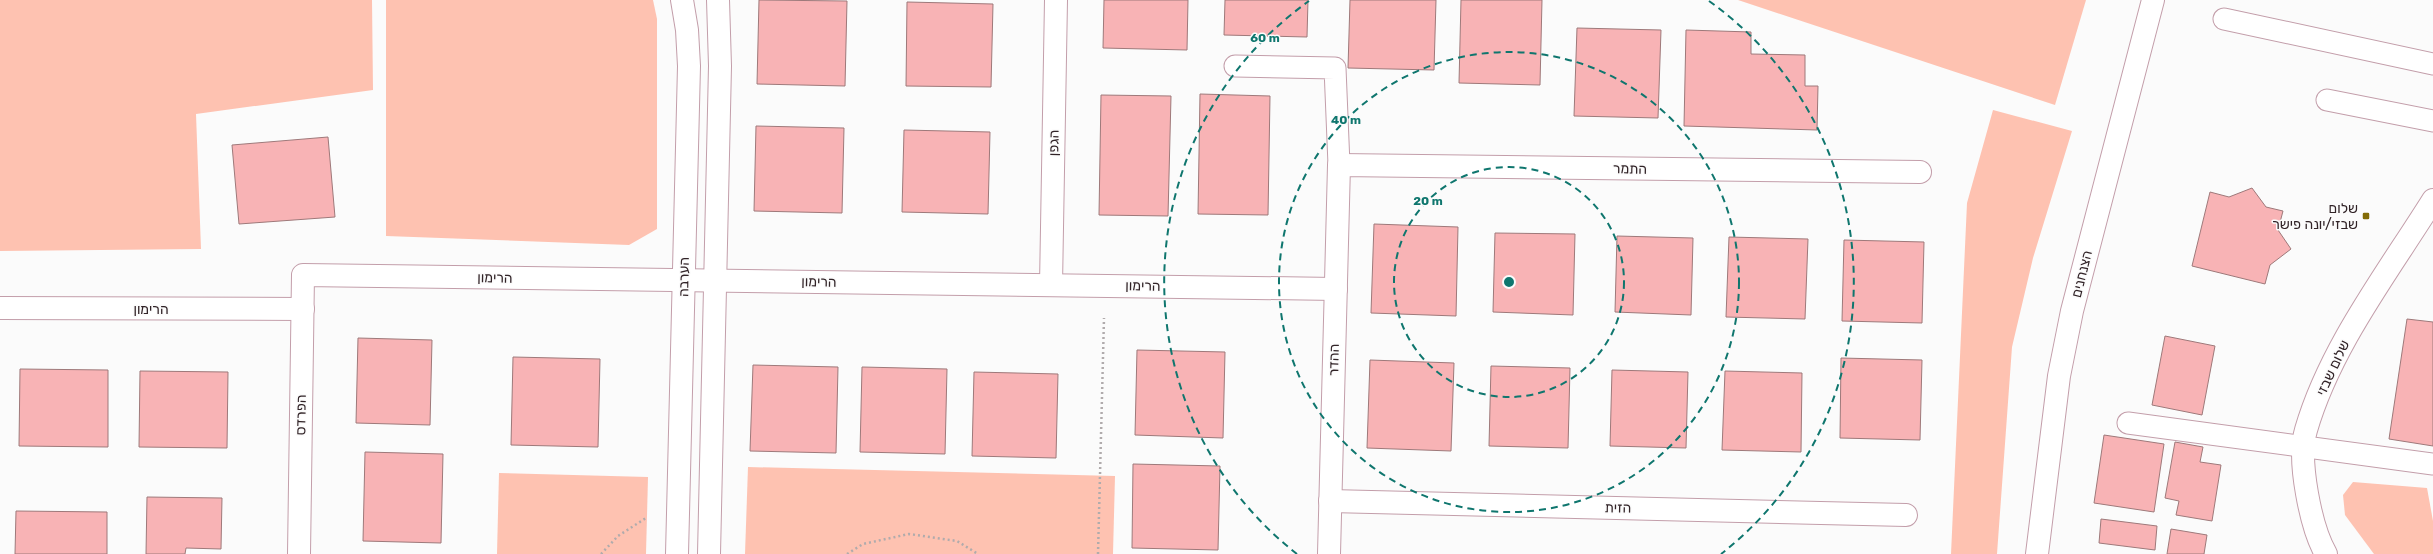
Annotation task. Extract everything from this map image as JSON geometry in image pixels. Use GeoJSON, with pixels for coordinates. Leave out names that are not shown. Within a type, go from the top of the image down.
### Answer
{"type":"FeatureCollection","features":[{"type":"Feature","properties":{"kind":"street","name":"הערבה"},"geometry":{"type":"LineString","coordinates":[[677,554],[689,66],[687,30],[682,0]]}},
{"type":"Feature","properties":{"kind":"street"},"geometry":{"type":"LineString","coordinates":[[709,554],[720,66],[718,0]]}},
{"type":"Feature","properties":{"kind":"street","name":"הגפן"},"geometry":{"type":"LineString","coordinates":[[1052,285],[1056,0]]}},
{"type":"Feature","properties":{"kind":"street","name":"הצנחנים"},"geometry":{"type":"LineString","coordinates":[[2037,554],[2059,376],[2072,311],[2153,0]]}},
{"type":"Feature","properties":{"kind":"street","name":"התמר"},"geometry":{"type":"LineString","coordinates":[[1339,165],[1920,172]]}},
{"type":"Feature","properties":{"kind":"street","name":"ההדר"},"geometry":{"type":"LineString","coordinates":[[1329,554],[1339,165]]}},
{"type":"Feature","properties":{"kind":"street","name":"שלום שבזי"},"geometry":{"type":"LineString","coordinates":[[2326,554],[2318,541],[2304,479],[2305,432],[2339,349],[2433,200]]}},
{"type":"Feature","properties":{"kind":"street","name":"הרימון"},"geometry":{"type":"LineString","coordinates":[[303,275],[1336,288]]}},
{"type":"Feature","properties":{"kind":"street","name":"הפרדס"},"geometry":{"type":"LineString","coordinates":[[299,554],[303,275]]}},
{"type":"Feature","properties":{"kind":"street","name":"הרימון"},"geometry":{"type":"LineString","coordinates":[[0,308],[303,310]]}},
{"type":"Feature","properties":{"kind":"street","name":"הזית"},"geometry":{"type":"LineString","coordinates":[[1330,501],[1906,515]]}},
{"type":"Feature","properties":{"kind":"lane"},"geometry":{"type":"LineString","coordinates":[[2224,19],[2433,64]]}},
{"type":"Feature","properties":{"kind":"lane"},"geometry":{"type":"LineString","coordinates":[[1234,66],[1335,68],[1339,165]]}},
{"type":"Feature","properties":{"kind":"lane"},"geometry":{"type":"LineString","coordinates":[[2327,100],[2433,121]]}},
{"type":"Feature","properties":{"kind":"lane"},"geometry":{"type":"LineString","coordinates":[[2128,422],[2433,464]]}},
{"type":"Feature","properties":{"kind":"path"},"geometry":{"type":"LineString","coordinates":[[1098,554],[1104,286]]}},
{"type":"Feature","properties":{"kind":"path"},"geometry":{"type":"LineString","coordinates":[[601,554],[618,536],[679,497]]}},
{"type":"Feature","properties":{"kind":"path"},"geometry":{"type":"LineString","coordinates":[[847,554],[863,544],[909,534],[957,541],[978,554]]}},
{"type":"Feature","properties":{"kind":"shaded area"},"geometry":{"type":"Polygon","coordinates":[[[0,0],[372,0],[373,90],[196,114],[201,249],[0,251],[0,0]]]}},
{"type":"Feature","properties":{"kind":"shaded area"},"geometry":{"type":"Polygon","coordinates":[[[386,0],[653,0],[657,19],[657,229],[629,245],[386,236],[386,0]]]}},
{"type":"Feature","properties":{"kind":"shaded area"},"geometry":{"type":"Polygon","coordinates":[[[1738,0],[2086,0],[2055,105],[1738,0]]]}},
{"type":"Feature","properties":{"kind":"shaded area"},"geometry":{"type":"Polygon","coordinates":[[[1993,110],[2072,131],[2033,258],[2012,347],[1997,554],[1951,554],[1967,203],[1993,110]]]}},
{"type":"Feature","properties":{"kind":"shaded area"},"geometry":{"type":"Polygon","coordinates":[[[748,467],[1115,476],[1113,554],[745,554],[748,467]]]}},
{"type":"Feature","properties":{"kind":"shaded area"},"geometry":{"type":"Polygon","coordinates":[[[499,473],[648,477],[646,554],[497,554],[499,473]]]}},
{"type":"Feature","properties":{"kind":"shaded area"},"geometry":{"type":"Polygon","coordinates":[[[2353,482],[2427,488],[2433,521],[2433,554],[2374,554],[2345,515],[2343,495],[2353,482]]]}},
{"type":"Feature","properties":{"kind":"building"},"geometry":{"type":"Polygon","coordinates":[[[759,0],[847,1],[845,86],[757,84],[759,0]]]}},
{"type":"Feature","properties":{"kind":"building"},"geometry":{"type":"Polygon","coordinates":[[[1104,0],[1188,0],[1187,50],[1103,48],[1104,0]]]}},
{"type":"Feature","properties":{"kind":"building"},"geometry":{"type":"Polygon","coordinates":[[[1225,0],[1308,0],[1307,37],[1224,35],[1225,0]]]}},
{"type":"Feature","properties":{"kind":"building"},"geometry":{"type":"Polygon","coordinates":[[[1350,0],[1436,0],[1434,70],[1348,68],[1350,0]]]}},
{"type":"Feature","properties":{"kind":"building"},"geometry":{"type":"Polygon","coordinates":[[[1461,0],[1542,0],[1540,85],[1459,83],[1461,0]]]}},
{"type":"Feature","properties":{"kind":"building"},"geometry":{"type":"Polygon","coordinates":[[[907,2],[993,4],[991,87],[906,86],[907,2]]]}},
{"type":"Feature","properties":{"kind":"building"},"geometry":{"type":"Polygon","coordinates":[[[1577,28],[1661,30],[1658,118],[1574,116],[1577,28]]]}},
{"type":"Feature","properties":{"kind":"building"},"geometry":{"type":"Polygon","coordinates":[[[1686,30],[1751,32],[1751,54],[1805,55],[1805,86],[1818,86],[1817,130],[1684,126],[1686,30]]]}},
{"type":"Feature","properties":{"kind":"building"},"geometry":{"type":"Polygon","coordinates":[[[1200,94],[1270,96],[1268,215],[1198,214],[1200,94]]]}},
{"type":"Feature","properties":{"kind":"building"},"geometry":{"type":"Polygon","coordinates":[[[1101,95],[1171,96],[1168,216],[1099,215],[1101,95]]]}},
{"type":"Feature","properties":{"kind":"building"},"geometry":{"type":"Polygon","coordinates":[[[756,126],[844,128],[842,213],[754,211],[756,126]]]}},
{"type":"Feature","properties":{"kind":"building"},"geometry":{"type":"Polygon","coordinates":[[[904,130],[990,132],[988,214],[902,212],[904,130]]]}},
{"type":"Feature","properties":{"kind":"building"},"geometry":{"type":"Polygon","coordinates":[[[328,137],[335,217],[239,224],[232,145],[328,137]]]}},
{"type":"Feature","properties":{"kind":"building"},"geometry":{"type":"Polygon","coordinates":[[[2252,188],[2266,207],[2283,211],[2278,230],[2291,249],[2270,265],[2265,284],[2192,266],[2210,192],[2229,197],[2252,188]]]}},
{"type":"Feature","properties":{"kind":"building"},"geometry":{"type":"Polygon","coordinates":[[[1374,224],[1458,227],[1456,316],[1371,313],[1374,224]]]}},
{"type":"Feature","properties":{"kind":"building"},"geometry":{"type":"Polygon","coordinates":[[[1495,233],[1575,234],[1573,315],[1493,312],[1495,233]]]}},
{"type":"Feature","properties":{"kind":"building"},"geometry":{"type":"Polygon","coordinates":[[[1617,236],[1693,238],[1691,315],[1615,312],[1617,236]]]}},
{"type":"Feature","properties":{"kind":"building"},"geometry":{"type":"Polygon","coordinates":[[[1729,237],[1808,239],[1805,319],[1726,317],[1729,237]]]}},
{"type":"Feature","properties":{"kind":"building"},"geometry":{"type":"Polygon","coordinates":[[[1844,240],[1924,242],[1922,323],[1842,321],[1844,240]]]}},
{"type":"Feature","properties":{"kind":"building"},"geometry":{"type":"Polygon","coordinates":[[[2407,319],[2433,322],[2433,446],[2389,439],[2407,319]]]}},
{"type":"Feature","properties":{"kind":"building"},"geometry":{"type":"Polygon","coordinates":[[[2165,336],[2215,346],[2202,415],[2152,405],[2165,336]]]}},
{"type":"Feature","properties":{"kind":"building"},"geometry":{"type":"Polygon","coordinates":[[[358,338],[432,340],[430,425],[356,423],[358,338]]]}},
{"type":"Feature","properties":{"kind":"building"},"geometry":{"type":"Polygon","coordinates":[[[1137,350],[1225,352],[1223,438],[1135,435],[1137,350]]]}},
{"type":"Feature","properties":{"kind":"building"},"geometry":{"type":"Polygon","coordinates":[[[513,357],[600,359],[598,447],[511,445],[513,357]]]}},
{"type":"Feature","properties":{"kind":"building"},"geometry":{"type":"Polygon","coordinates":[[[1841,358],[1922,360],[1920,440],[1840,438],[1841,358]]]}},
{"type":"Feature","properties":{"kind":"building"},"geometry":{"type":"Polygon","coordinates":[[[1370,360],[1454,363],[1451,451],[1367,448],[1370,360]]]}},
{"type":"Feature","properties":{"kind":"building"},"geometry":{"type":"Polygon","coordinates":[[[753,365],[838,367],[836,453],[750,451],[753,365]]]}},
{"type":"Feature","properties":{"kind":"building"},"geometry":{"type":"Polygon","coordinates":[[[1491,366],[1570,368],[1568,448],[1489,446],[1491,366]]]}},
{"type":"Feature","properties":{"kind":"building"},"geometry":{"type":"Polygon","coordinates":[[[862,367],[947,369],[945,454],[860,452],[862,367]]]}},
{"type":"Feature","properties":{"kind":"building"},"geometry":{"type":"Polygon","coordinates":[[[20,369],[108,370],[108,447],[19,446],[20,369]]]}},
{"type":"Feature","properties":{"kind":"building"},"geometry":{"type":"Polygon","coordinates":[[[1612,370],[1688,372],[1686,448],[1610,446],[1612,370]]]}},
{"type":"Feature","properties":{"kind":"building"},"geometry":{"type":"Polygon","coordinates":[[[140,371],[228,372],[227,448],[139,447],[140,371]]]}},
{"type":"Feature","properties":{"kind":"building"},"geometry":{"type":"Polygon","coordinates":[[[1725,371],[1802,373],[1801,452],[1722,450],[1725,371]]]}},
{"type":"Feature","properties":{"kind":"building"},"geometry":{"type":"Polygon","coordinates":[[[974,372],[1058,374],[1056,458],[972,456],[974,372]]]}},
{"type":"Feature","properties":{"kind":"building"},"geometry":{"type":"Polygon","coordinates":[[[2104,435],[2164,444],[2154,512],[2094,503],[2104,435]]]}},
{"type":"Feature","properties":{"kind":"building"},"geometry":{"type":"Polygon","coordinates":[[[2175,442],[2203,447],[2200,462],[2221,465],[2212,521],[2176,515],[2179,501],[2165,498],[2175,442]]]}},
{"type":"Feature","properties":{"kind":"building"},"geometry":{"type":"Polygon","coordinates":[[[365,452],[443,454],[441,543],[363,541],[365,452]]]}},
{"type":"Feature","properties":{"kind":"building"},"geometry":{"type":"Polygon","coordinates":[[[1133,464],[1220,466],[1218,550],[1132,548],[1133,464]]]}},
{"type":"Feature","properties":{"kind":"building"},"geometry":{"type":"Polygon","coordinates":[[[147,497],[222,498],[221,549],[186,548],[185,554],[146,554],[147,497]]]}},
{"type":"Feature","properties":{"kind":"building"},"geometry":{"type":"Polygon","coordinates":[[[16,511],[107,512],[107,554],[15,554],[16,511]]]}},
{"type":"Feature","properties":{"kind":"building"},"geometry":{"type":"Polygon","coordinates":[[[2101,519],[2157,526],[2155,550],[2099,543],[2101,519]]]}},
{"type":"Feature","properties":{"kind":"building"},"geometry":{"type":"Polygon","coordinates":[[[2171,529],[2207,535],[2204,554],[2167,554],[2171,529]]]}},
{"type":"Feature","properties":{"kind":"place","name":"שלום שבזי/יונה פישר"},"geometry":{"type":"Point","coordinates":[2366,216]}}]}
